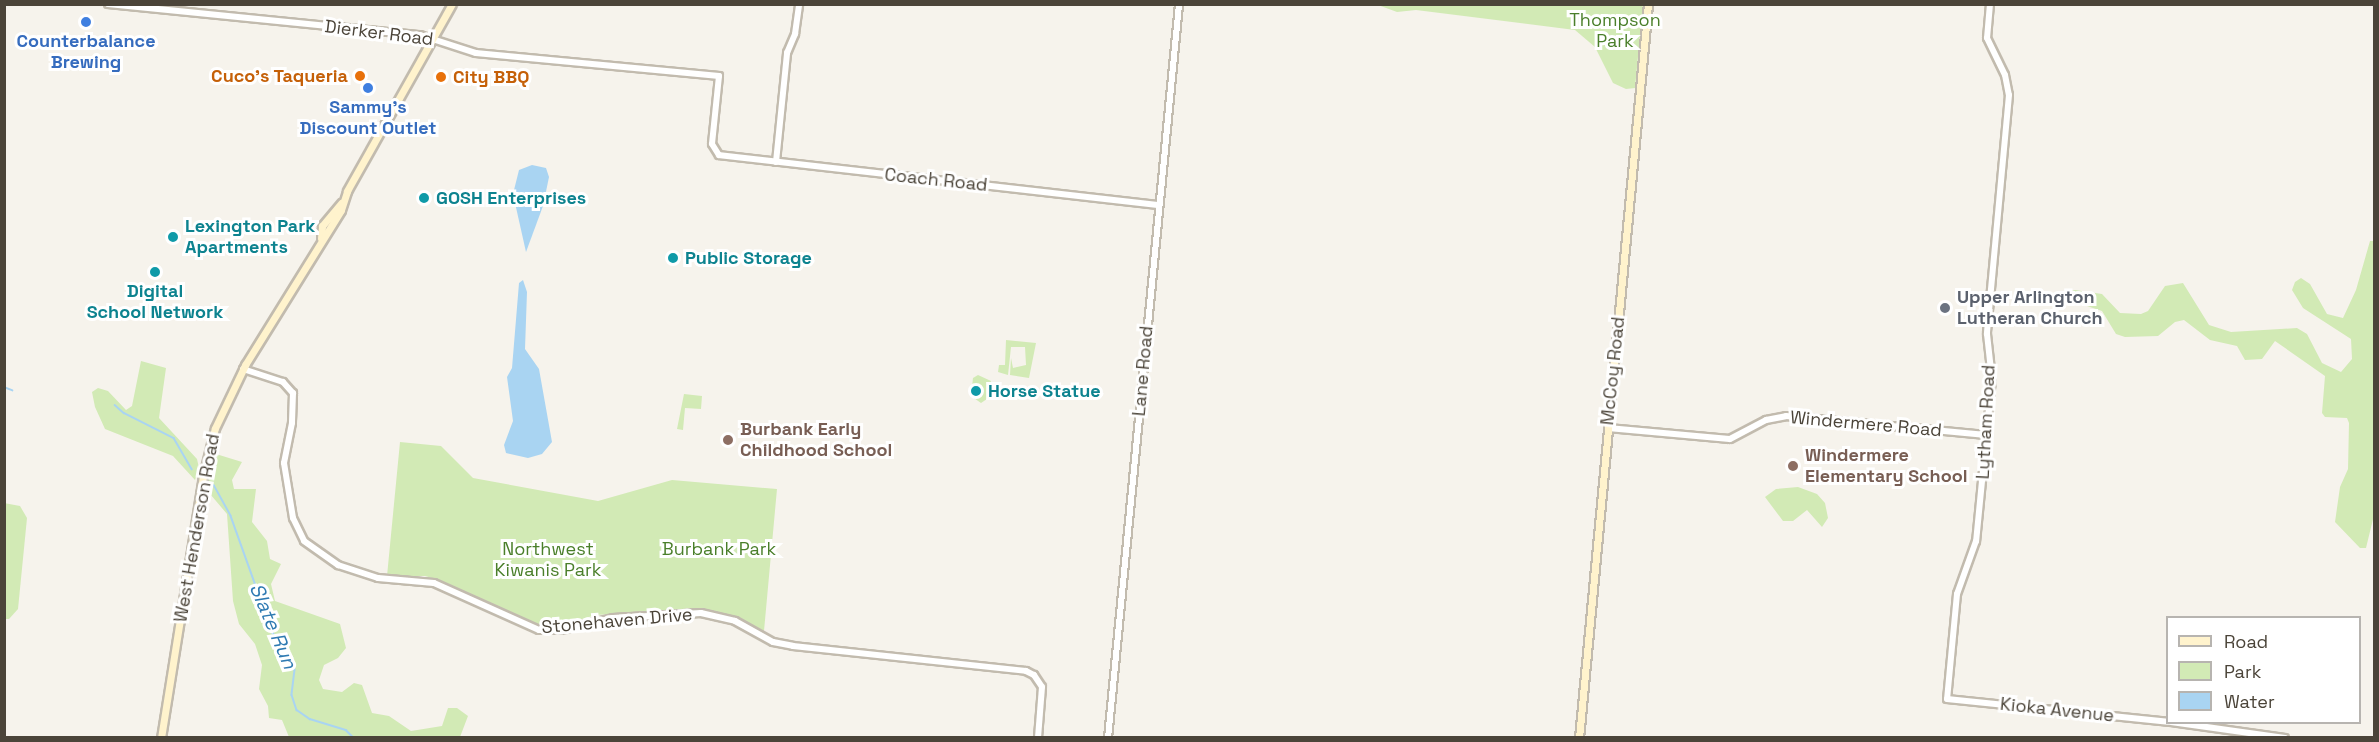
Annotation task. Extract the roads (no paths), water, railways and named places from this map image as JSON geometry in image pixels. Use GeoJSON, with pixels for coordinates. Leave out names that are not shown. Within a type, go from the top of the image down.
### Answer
{"type":"FeatureCollection","features":[{"type":"Feature","properties":{"kind":"main road","name":"West Henderson Road"},"geometry":{"type":"LineString","coordinates":[[161,738],[206,458],[215,428],[243,369],[321,238],[322,226],[341,203],[452,4]]}},
{"type":"Feature","properties":{"kind":"main road","name":"McCoy Road"},"geometry":{"type":"LineString","coordinates":[[1579,738],[1648,4]]}},
{"type":"Feature","properties":{"kind":"street","name":"Dierker Road"},"geometry":{"type":"LineString","coordinates":[[108,4],[434,37],[476,53],[719,76],[715,152]]}},
{"type":"Feature","properties":{"kind":"street"},"geometry":{"type":"LineString","coordinates":[[776,162],[787,53],[795,34],[799,4]]}},
{"type":"Feature","properties":{"kind":"street","name":"Lane Road"},"geometry":{"type":"LineString","coordinates":[[1108,738],[1179,4]]}},
{"type":"Feature","properties":{"kind":"street","name":"Lytham Road"},"geometry":{"type":"LineString","coordinates":[[1947,699],[1957,600],[1976,542],[1992,369],[1987,334],[2009,95],[2005,75],[1987,38],[1990,4]]}},
{"type":"Feature","properties":{"kind":"street","name":"Coach Road"},"geometry":{"type":"LineString","coordinates":[[715,152],[776,162],[1159,205]]}},
{"type":"Feature","properties":{"kind":"street","name":"Stonehaven Drive"},"geometry":{"type":"LineString","coordinates":[[243,369],[283,382],[293,393],[292,423],[284,464],[293,518],[311,548],[344,567],[378,578],[434,583],[538,630],[561,630],[613,618],[701,613],[737,621],[778,643],[1023,670],[1040,682],[1038,738]]}},
{"type":"Feature","properties":{"kind":"street","name":"Windermere Road"},"geometry":{"type":"LineString","coordinates":[[1608,428],[1730,439],[1766,420],[1786,416],[1986,435]]}},
{"type":"Feature","properties":{"kind":"street","name":"Kioka Avenue"},"geometry":{"type":"LineString","coordinates":[[1947,699],[2166,722]]}},
{"type":"Feature","properties":{"kind":"street","name":"Kioka Avenue"},"geometry":{"type":"LineString","coordinates":[[2184,724],[2285,738]]}},
{"type":"Feature","properties":{"kind":"water"},"geometry":{"type":"Polygon","coordinates":[[[532,165],[546,168],[549,177],[543,206],[526,252],[513,194],[519,170],[532,165]]]}},
{"type":"Feature","properties":{"kind":"water"},"geometry":{"type":"Polygon","coordinates":[[[523,280],[527,292],[525,349],[539,369],[552,442],[542,454],[528,458],[506,453],[504,445],[513,421],[507,377],[512,368],[519,283],[523,280]]]}},
{"type":"Feature","properties":{"kind":"waterway","name":"Slate Run"},"geometry":{"type":"LineString","coordinates":[[4,387],[12,390]]}},
{"type":"Feature","properties":{"kind":"waterway","name":"Slate Run"},"geometry":{"type":"LineString","coordinates":[[115,405],[124,413],[174,438],[192,469]]}},
{"type":"Feature","properties":{"kind":"waterway","name":"Slate Run"},"geometry":{"type":"LineString","coordinates":[[214,485],[231,516],[273,633],[288,653],[295,670],[292,695],[297,710],[310,719],[346,730],[354,738]]}},
{"type":"Feature","properties":{"kind":"place","name":"Counterbalance Brewing"},"geometry":{"type":"Point","coordinates":[86,22]}},
{"type":"Feature","properties":{"kind":"place","name":"Cuco's Taqueria"},"geometry":{"type":"Point","coordinates":[360,76]}},
{"type":"Feature","properties":{"kind":"place","name":"City BBQ"},"geometry":{"type":"Point","coordinates":[441,77]}},
{"type":"Feature","properties":{"kind":"place","name":"Sammy's Discount Outlet"},"geometry":{"type":"Point","coordinates":[368,88]}},
{"type":"Feature","properties":{"kind":"place","name":"GOSH Enterprises"},"geometry":{"type":"Point","coordinates":[424,198]}},
{"type":"Feature","properties":{"kind":"place","name":"Lexington Park Apartments"},"geometry":{"type":"Point","coordinates":[173,237]}},
{"type":"Feature","properties":{"kind":"place","name":"Public Storage"},"geometry":{"type":"Point","coordinates":[673,258]}},
{"type":"Feature","properties":{"kind":"place","name":"Digital School Network"},"geometry":{"type":"Point","coordinates":[155,272]}},
{"type":"Feature","properties":{"kind":"place","name":"Upper Arlington Lutheran Church"},"geometry":{"type":"Point","coordinates":[1945,308]}},
{"type":"Feature","properties":{"kind":"place","name":"Horse Statue"},"geometry":{"type":"Point","coordinates":[976,391]}},
{"type":"Feature","properties":{"kind":"place","name":"Burbank Early Childhood School"},"geometry":{"type":"Point","coordinates":[728,440]}},
{"type":"Feature","properties":{"kind":"place","name":"Windermere Elementary School"},"geometry":{"type":"Point","coordinates":[1793,466]}},
{"type":"Feature","properties":{"kind":"park label","name":"Thompson Park"},"geometry":{"type":"Point","coordinates":[1615,31]}},
{"type":"Feature","properties":{"kind":"park label","name":"Burbank Park"},"geometry":{"type":"Point","coordinates":[719,549]}},
{"type":"Feature","properties":{"kind":"park label","name":"Northwest Kiwanis Park"},"geometry":{"type":"Point","coordinates":[548,560]}}]}
